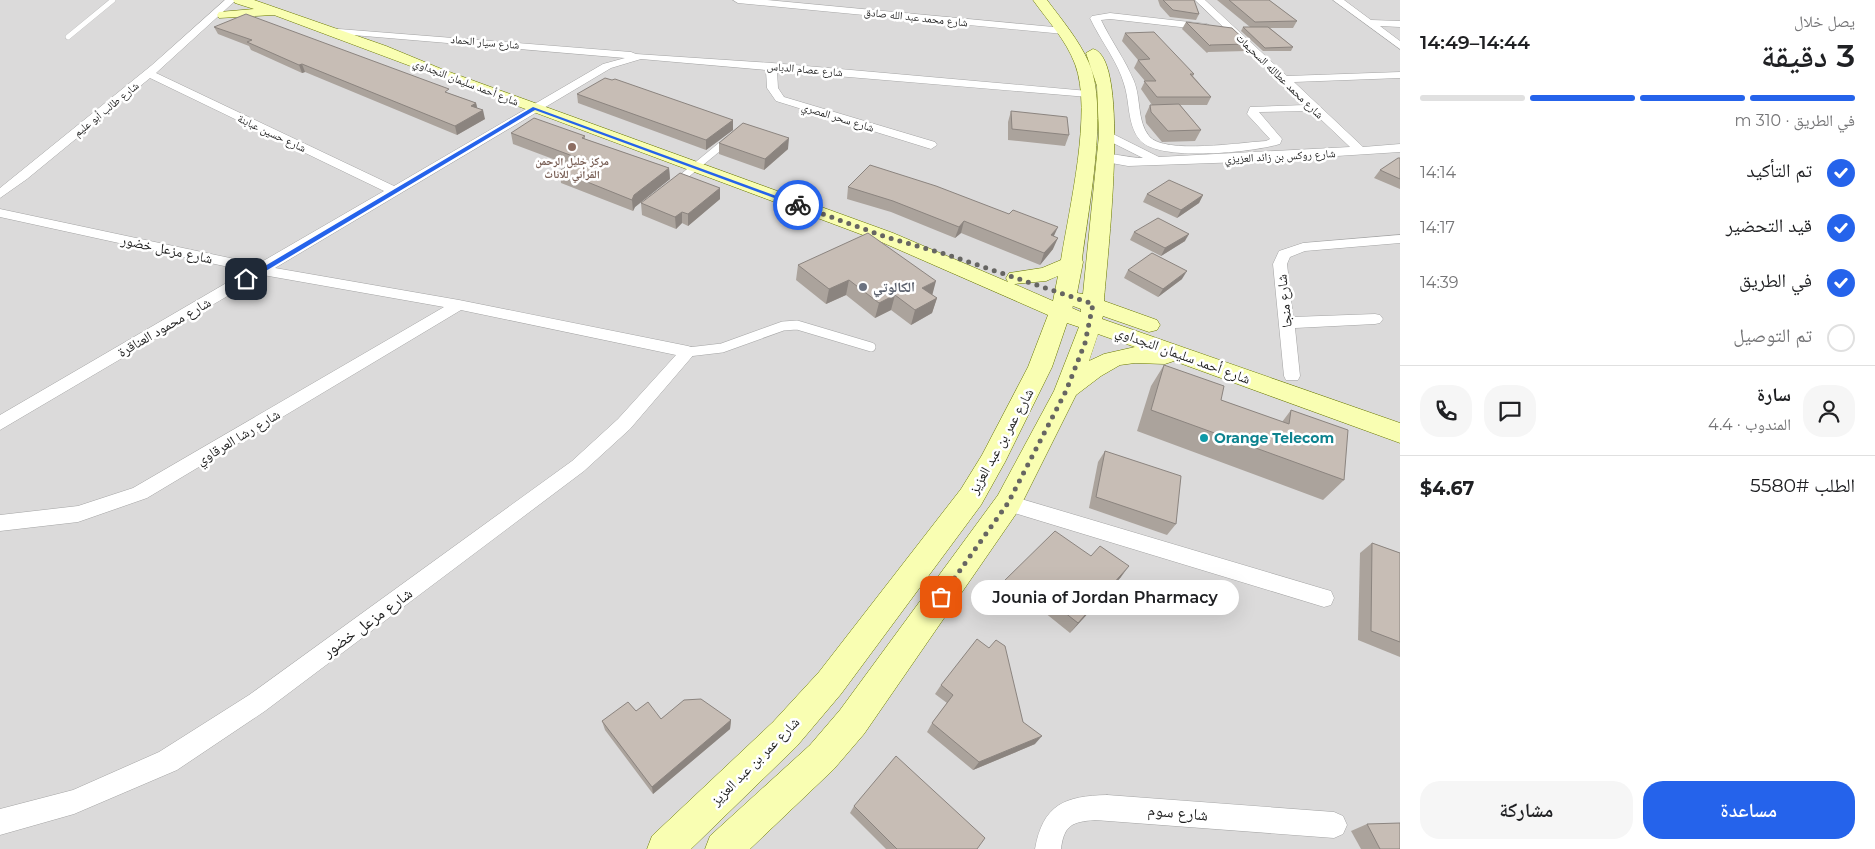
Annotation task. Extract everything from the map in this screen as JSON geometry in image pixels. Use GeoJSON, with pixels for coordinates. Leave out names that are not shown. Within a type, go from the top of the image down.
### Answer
{"type":"FeatureCollection","features":[{"type":"Feature","properties":{"kind":"street"},"geometry":{"type":"LineString","coordinates":[[211,0],[216,17],[249,12],[279,12]]}},
{"type":"Feature","properties":{"kind":"street","name":"شارع طالب أبو عليم"},"geometry":{"type":"LineString","coordinates":[[0,194],[216,17],[240,0]]}},
{"type":"Feature","properties":{"kind":"street","name":"شارع أحمد سليمان النجداوي"},"geometry":{"type":"LineString","coordinates":[[240,0],[329,30],[1063,304],[1292,376],[1400,429]]}},
{"type":"Feature","properties":{"kind":"street","name":"شارع محمد عبد الله صادق"},"geometry":{"type":"LineString","coordinates":[[738,0],[1064,31]]}},
{"type":"Feature","properties":{"kind":"street","name":"شارع عمر بن عبد العزيز"},"geometry":{"type":"LineString","coordinates":[[665,849],[785,734],[830,683],[971,497],[992,462],[1040,368],[1063,304],[1073,262],[1089,138],[1088,94],[1083,65],[1064,31],[1040,0]]}},
{"type":"Feature","properties":{"kind":"street"},"geometry":{"type":"LineString","coordinates":[[723,849],[822,757],[852,722],[1008,503],[1066,391],[1092,314],[1107,135],[1107,111],[1102,73],[1084,38],[1055,0]]}},
{"type":"Feature","properties":{"kind":"street","name":"شارع محمد عطالله السحيمات"},"geometry":{"type":"LineString","coordinates":[[1200,0],[1360,151]]}},
{"type":"Feature","properties":{"kind":"street"},"geometry":{"type":"LineString","coordinates":[[1338,0],[1400,46]]}},
{"type":"Feature","properties":{"kind":"street"},"geometry":{"type":"LineString","coordinates":[[1232,30],[1135,18],[1096,17],[1119,59],[1134,98],[1140,132],[1148,142],[1167,148],[1267,144],[1276,141],[1276,139],[1253,114],[1254,109],[1314,108]]}},
{"type":"Feature","properties":{"kind":"street"},"geometry":{"type":"LineString","coordinates":[[1368,23],[1400,24]]}},
{"type":"Feature","properties":{"kind":"street","name":"شارع سيار الحماد"},"geometry":{"type":"LineString","coordinates":[[329,30],[641,56]]}},
{"type":"Feature","properties":{"kind":"street","name":"شارع عصام الدباس"},"geometry":{"type":"LineString","coordinates":[[535,108],[607,66],[641,56],[1088,94]]}},
{"type":"Feature","properties":{"kind":"street","name":"شارع سحر المصري"},"geometry":{"type":"LineString","coordinates":[[772,66],[771,88],[780,99],[931,145]]}},
{"type":"Feature","properties":{"kind":"street","name":"شارع حسين عبابنة"},"geometry":{"type":"LineString","coordinates":[[148,74],[395,191]]}},
{"type":"Feature","properties":{"kind":"street"},"geometry":{"type":"LineString","coordinates":[[1284,79],[1400,75]]}},
{"type":"Feature","properties":{"kind":"street","name":"شارع محمود العناقرة"},"geometry":{"type":"LineString","coordinates":[[0,423],[263,270],[535,108]]}},
{"type":"Feature","properties":{"kind":"street","name":"شارع روكس بن زائد العزيزي"},"geometry":{"type":"LineString","coordinates":[[1107,135],[1135,151],[1160,161]]}},
{"type":"Feature","properties":{"kind":"street","name":"شارع روكس بن زائد العزيزي"},"geometry":{"type":"LineString","coordinates":[[1104,158],[1128,162],[1160,161],[1400,148]]}},
{"type":"Feature","properties":{"kind":"street","name":"شارع مزعل خضور"},"geometry":{"type":"LineString","coordinates":[[0,213],[263,270],[458,305],[688,352]]}},
{"type":"Feature","properties":{"kind":"street","name":"شارع أحمد سليمان النجداوي"},"geometry":{"type":"LineString","coordinates":[[886,237],[1016,278],[1063,304]]}},
{"type":"Feature","properties":{"kind":"street","name":"شارع منجا"},"geometry":{"type":"LineString","coordinates":[[1292,376],[1280,264],[1284,254],[1302,247],[1400,239]]}},
{"type":"Feature","properties":{"kind":"street"},"geometry":{"type":"LineString","coordinates":[[1016,278],[1046,274],[1073,262]]}},
{"type":"Feature","properties":{"kind":"street","name":"شارع رشا العرقاوي"},"geometry":{"type":"LineString","coordinates":[[0,523],[78,514],[140,493],[458,305]]}},
{"type":"Feature","properties":{"kind":"street","name":"شارع أحمد سليمان النجداوي"},"geometry":{"type":"LineString","coordinates":[[1092,314],[1195,359],[1400,429]]}},
{"type":"Feature","properties":{"kind":"street"},"geometry":{"type":"LineString","coordinates":[[1286,323],[1375,319]]}},
{"type":"Feature","properties":{"kind":"street","name":"شارع مزعل خضور"},"geometry":{"type":"LineString","coordinates":[[0,822],[74,802],[161,765],[257,703],[578,466],[624,424],[688,352]]}},
{"type":"Feature","properties":{"kind":"street"},"geometry":{"type":"LineString","coordinates":[[1066,391],[1096,366],[1114,358],[1153,355],[1195,359]]}},
{"type":"Feature","properties":{"kind":"street"},"geometry":{"type":"LineString","coordinates":[[1008,503],[1324,598]]}},
{"type":"Feature","properties":{"kind":"street","name":"شارع سوم"},"geometry":{"type":"LineString","coordinates":[[1048,849],[1049,833],[1059,816],[1081,807],[1107,807],[1334,825]]}},
{"type":"Feature","properties":{"kind":"lane"},"geometry":{"type":"LineString","coordinates":[[68,37],[113,0]]}},
{"type":"Feature","properties":{"kind":"lane"},"geometry":{"type":"LineString","coordinates":[[675,183],[733,136]]}},
{"type":"Feature","properties":{"kind":"lane","name":"شارع مزعل خضور"},"geometry":{"type":"LineString","coordinates":[[688,352],[722,348],[783,326],[797,325],[871,347]]}},
{"type":"Feature","properties":{"kind":"shaded area"},"geometry":{"type":"Polygon","coordinates":[[[0,0],[1400,0],[1400,849],[0,849],[0,0]]]}},
{"type":"Feature","properties":{"kind":"building"},"geometry":{"type":"Polygon","coordinates":[[[1163,0],[1194,0],[1199,14],[1173,10],[1163,0]]]}},
{"type":"Feature","properties":{"kind":"building"},"geometry":{"type":"Polygon","coordinates":[[[1229,0],[1269,0],[1297,21],[1255,22],[1229,0]]]}},
{"type":"Feature","properties":{"kind":"building"},"geometry":{"type":"Polygon","coordinates":[[[246,14],[449,89],[445,92],[476,103],[471,106],[483,110],[455,126],[302,64],[299,65],[247,42],[252,40],[214,27],[246,14]]]}},
{"type":"Feature","properties":{"kind":"building"},"geometry":{"type":"Polygon","coordinates":[[[1186,22],[1232,28],[1249,44],[1210,46],[1186,22]]]}},
{"type":"Feature","properties":{"kind":"building"},"geometry":{"type":"Polygon","coordinates":[[[1243,27],[1268,27],[1293,47],[1265,48],[1243,27]]]}},
{"type":"Feature","properties":{"kind":"building"},"geometry":{"type":"Polygon","coordinates":[[[1154,32],[1194,74],[1190,74],[1211,97],[1157,97],[1144,81],[1156,81],[1138,60],[1150,59],[1125,33],[1154,32]]]}},
{"type":"Feature","properties":{"kind":"building"},"geometry":{"type":"Polygon","coordinates":[[[605,78],[615,79],[733,120],[706,140],[577,94],[605,78]]]}},
{"type":"Feature","properties":{"kind":"building"},"geometry":{"type":"Polygon","coordinates":[[[1179,104],[1201,130],[1168,131],[1151,112],[1150,105],[1179,104]]]}},
{"type":"Feature","properties":{"kind":"building"},"geometry":{"type":"Polygon","coordinates":[[[1011,111],[1067,117],[1069,135],[1012,129],[1011,111]]]}},
{"type":"Feature","properties":{"kind":"building"},"geometry":{"type":"Polygon","coordinates":[[[534,118],[585,136],[582,138],[669,168],[634,195],[632,200],[560,171],[578,158],[511,133],[534,118]]]}},
{"type":"Feature","properties":{"kind":"building"},"geometry":{"type":"Polygon","coordinates":[[[743,123],[789,138],[765,159],[719,143],[743,123]]]}},
{"type":"Feature","properties":{"kind":"building"},"geometry":{"type":"Polygon","coordinates":[[[1400,158],[1400,179],[1380,170],[1400,158]]]}},
{"type":"Feature","properties":{"kind":"building"},"geometry":{"type":"Polygon","coordinates":[[[870,165],[936,186],[1009,214],[1013,210],[1058,227],[1051,235],[1058,238],[1044,253],[964,221],[959,227],[893,201],[848,187],[870,165]]]}},
{"type":"Feature","properties":{"kind":"building"},"geometry":{"type":"Polygon","coordinates":[[[680,173],[720,188],[688,214],[682,212],[675,217],[641,203],[680,173]]]}},
{"type":"Feature","properties":{"kind":"building"},"geometry":{"type":"Polygon","coordinates":[[[1169,180],[1203,195],[1181,210],[1147,194],[1169,180]]]}},
{"type":"Feature","properties":{"kind":"building"},"geometry":{"type":"Polygon","coordinates":[[[1158,218],[1189,234],[1165,248],[1134,232],[1158,218]]]}},
{"type":"Feature","properties":{"kind":"building","name":"الكالوتي"},"geometry":{"type":"Polygon","coordinates":[[[868,233],[936,281],[922,288],[937,298],[915,310],[895,295],[879,303],[849,280],[829,289],[798,265],[868,233]]]}},
{"type":"Feature","properties":{"kind":"building"},"geometry":{"type":"Polygon","coordinates":[[[1152,253],[1187,271],[1163,289],[1128,270],[1152,253]]]}},
{"type":"Feature","properties":{"kind":"building"},"geometry":{"type":"Polygon","coordinates":[[[1164,365],[1224,386],[1221,400],[1289,424],[1291,410],[1348,430],[1344,480],[1151,410],[1164,365]]]}},
{"type":"Feature","properties":{"kind":"building"},"geometry":{"type":"Polygon","coordinates":[[[1105,451],[1181,476],[1176,524],[1096,497],[1105,451]]]}},
{"type":"Feature","properties":{"kind":"building"},"geometry":{"type":"Polygon","coordinates":[[[1055,531],[1091,556],[1100,546],[1129,566],[1078,623],[1041,594],[1034,601],[1022,592],[1018,596],[1002,583],[1055,531]]]}},
{"type":"Feature","properties":{"kind":"building"},"geometry":{"type":"Polygon","coordinates":[[[1372,543],[1400,553],[1400,642],[1371,631],[1372,543]]]}},
{"type":"Feature","properties":{"kind":"building"},"geometry":{"type":"Polygon","coordinates":[[[977,639],[989,648],[996,640],[1005,646],[1023,722],[1042,736],[979,762],[932,723],[953,695],[941,685],[977,639]]]}},
{"type":"Feature","properties":{"kind":"building"},"geometry":{"type":"Polygon","coordinates":[[[701,699],[731,720],[652,787],[602,721],[628,702],[636,711],[648,702],[661,719],[684,700],[701,699]]]}},
{"type":"Feature","properties":{"kind":"building"},"geometry":{"type":"Polygon","coordinates":[[[896,756],[985,838],[977,849],[897,849],[854,806],[896,756]]]}},
{"type":"Feature","properties":{"kind":"building"},"geometry":{"type":"Polygon","coordinates":[[[1400,823],[1400,849],[1380,849],[1367,824],[1400,823]]]}},
{"type":"Feature","properties":{"kind":"way so far"},"geometry":{"type":"LineString","coordinates":[[798,205],[886,237],[945,254],[1093,304],[1091,323],[1085,343],[1066,391],[1008,503],[941,597]]}},
{"type":"Feature","properties":{"kind":"place","name":"مركز خليل الرحمن القرأني للاناث"},"geometry":{"type":"Point","coordinates":[572,147]}},
{"type":"Feature","properties":{"kind":"place","name":"الكالوتي"},"geometry":{"type":"Point","coordinates":[863,287]}},
{"type":"Feature","properties":{"kind":"place","name":"Orange Telecom"},"geometry":{"type":"Point","coordinates":[1204,438]}},
{"type":"Feature","properties":{"kind":"place","name":"Jounia of Jordan Pharmacy"},"geometry":{"type":"Point","coordinates":[941,597]}},
{"type":"Feature","properties":{"kind":"route"},"geometry":{"type":"LineString","coordinates":[[246,279],[535,108],[697,166],[798,205]]}}]}
